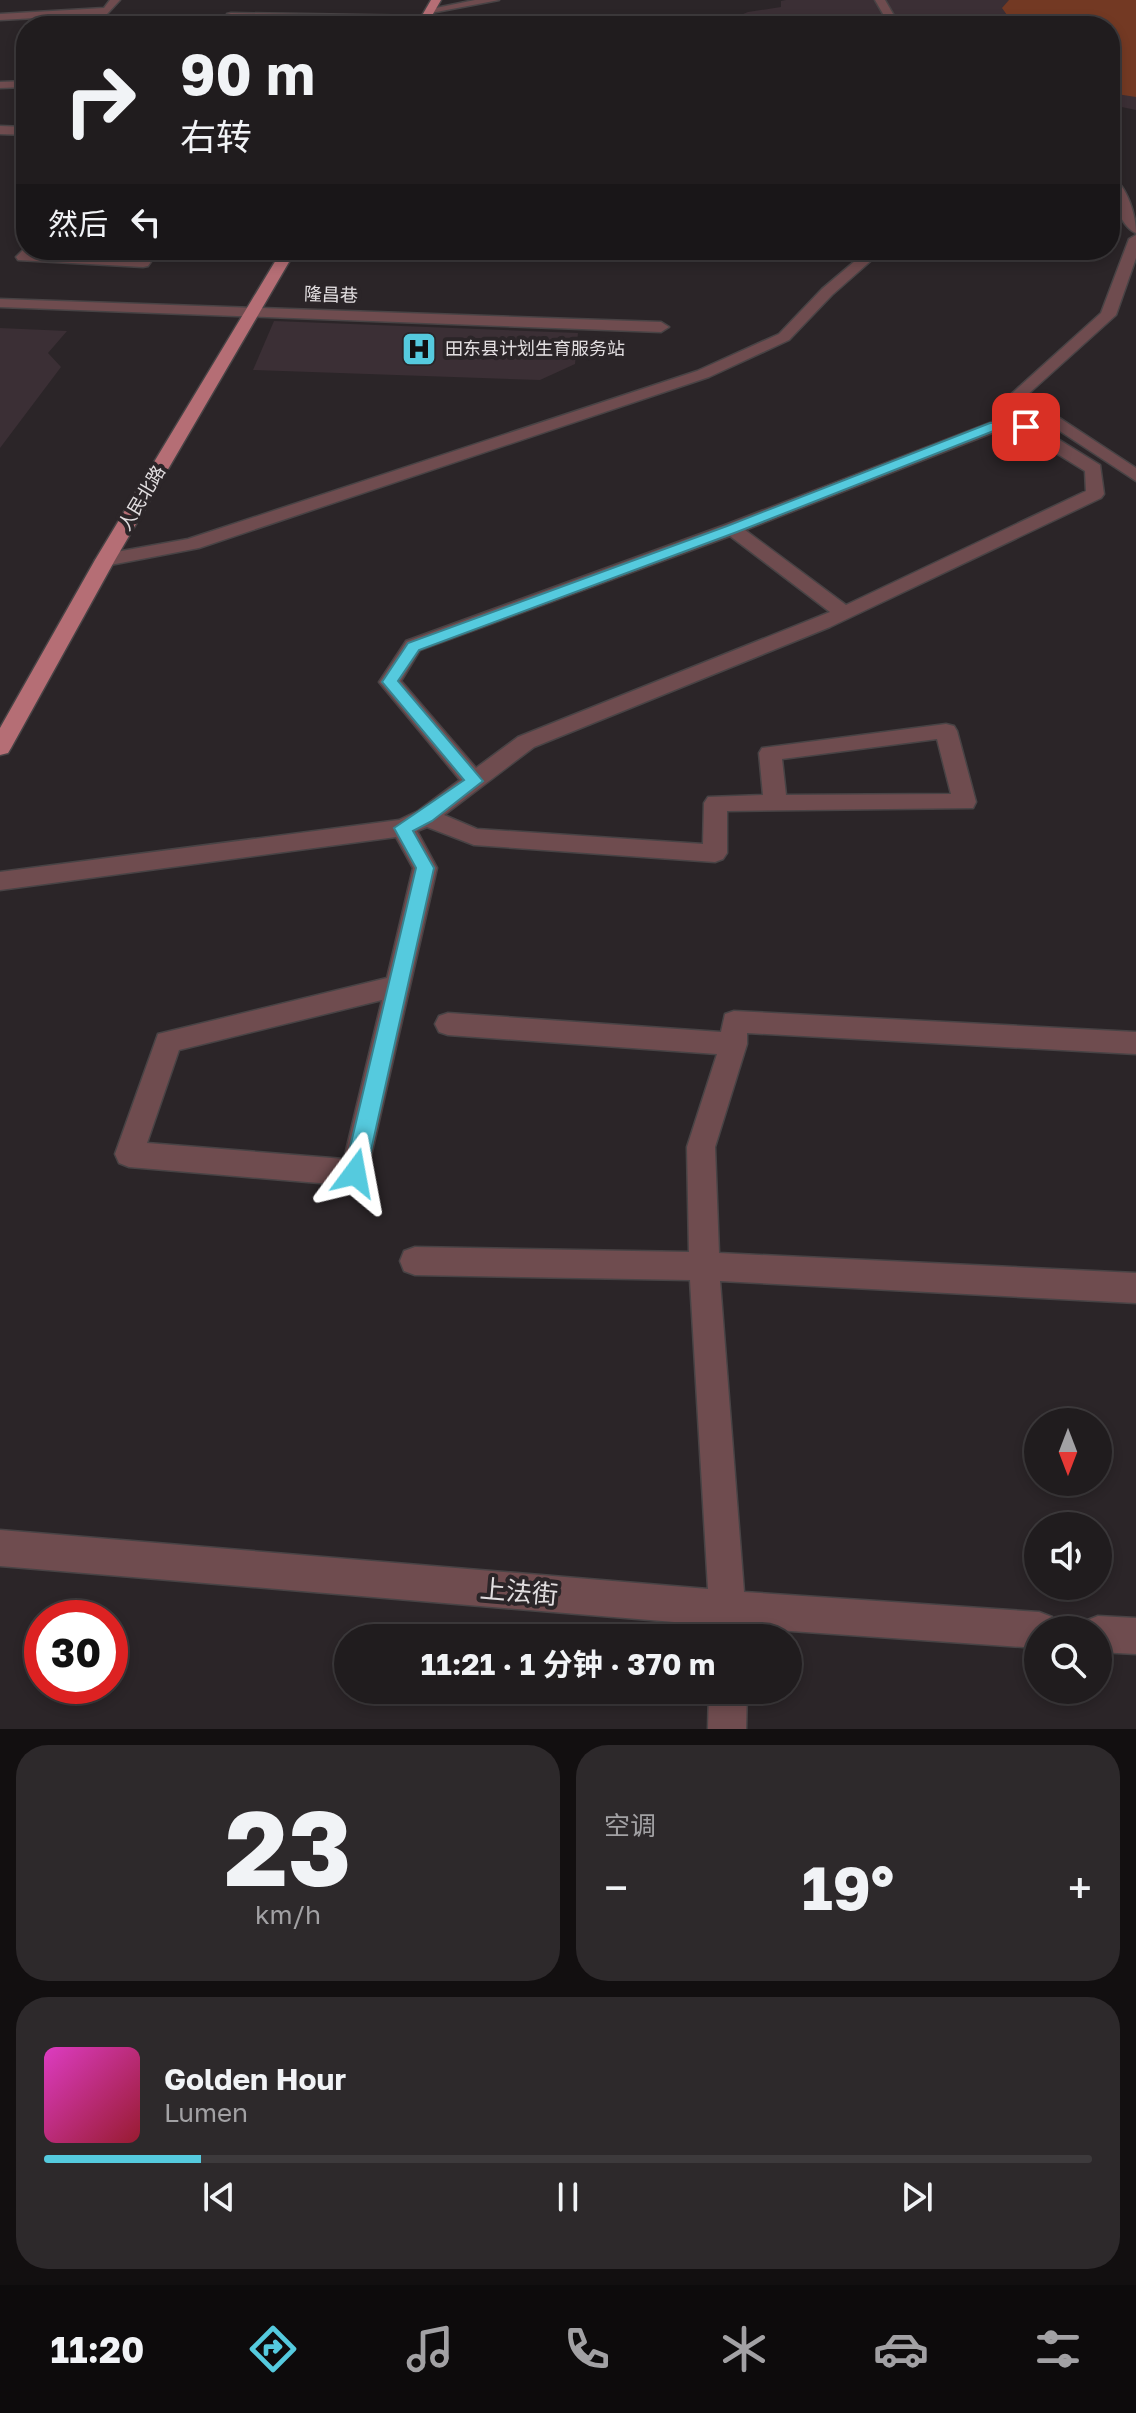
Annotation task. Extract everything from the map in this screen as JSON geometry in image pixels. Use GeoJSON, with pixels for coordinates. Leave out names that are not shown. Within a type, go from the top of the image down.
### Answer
{"type":"FeatureCollection","features":[{"type":"Feature","properties":{"kind":"main road","name":"人民北路"},"geometry":{"type":"LineString","coordinates":[[0,748],[105,560],[283,260]]}},
{"type":"Feature","properties":{"kind":"street"},"geometry":{"type":"LineString","coordinates":[[103,16],[115,0]]}},
{"type":"Feature","properties":{"kind":"street"},"geometry":{"type":"LineString","coordinates":[[427,16],[494,0]]}},
{"type":"Feature","properties":{"kind":"street"},"geometry":{"type":"LineString","coordinates":[[18,16],[107,11]]}},
{"type":"Feature","properties":{"kind":"street"},"geometry":{"type":"LineString","coordinates":[[1120,199],[1136,229]]}},
{"type":"Feature","properties":{"kind":"street"},"geometry":{"type":"LineString","coordinates":[[1136,239],[1108,315],[1016,397],[1136,476]]}},
{"type":"Feature","properties":{"kind":"street"},"geometry":{"type":"LineString","coordinates":[[83,260],[143,263],[145,260]]}},
{"type":"Feature","properties":{"kind":"street"},"geometry":{"type":"LineString","coordinates":[[105,560],[192,544],[703,374],[784,337],[827,292],[864,260]]}},
{"type":"Feature","properties":{"kind":"street","name":"隆昌巷"},"geometry":{"type":"LineString","coordinates":[[0,303],[661,327]]}},
{"type":"Feature","properties":{"kind":"street"},"geometry":{"type":"LineString","coordinates":[[414,823],[474,781],[526,742],[844,613],[1095,494],[1094,469],[1026,427],[995,426],[732,529],[413,646],[390,682],[474,781]]}},
{"type":"Feature","properties":{"kind":"street"},"geometry":{"type":"LineString","coordinates":[[732,529],[844,613]]}},
{"type":"Feature","properties":{"kind":"street"},"geometry":{"type":"LineString","coordinates":[[0,881],[414,823],[474,837],[715,853],[716,803],[775,803],[949,803],[965,802],[946,731],[770,753],[775,803]]}},
{"type":"Feature","properties":{"kind":"street"},"geometry":{"type":"LineString","coordinates":[[397,986],[168,1042],[129,1154],[355,1173],[425,868],[414,823]]}},
{"type":"Feature","properties":{"kind":"street"},"geometry":{"type":"LineString","coordinates":[[729,1624],[704,1266],[701,1147],[734,1044],[734,1022],[1136,1043]]}},
{"type":"Feature","properties":{"kind":"street"},"geometry":{"type":"LineString","coordinates":[[448,1024],[734,1044]]}},
{"type":"Feature","properties":{"kind":"street"},"geometry":{"type":"LineString","coordinates":[[415,1261],[704,1266],[1136,1288]]}},
{"type":"Feature","properties":{"kind":"street","name":"上法街"},"geometry":{"type":"LineString","coordinates":[[0,1548],[729,1624]]}},
{"type":"Feature","properties":{"kind":"street","name":"上法街"},"geometry":{"type":"LineString","coordinates":[[802,1625],[1024,1630]]}},
{"type":"Feature","properties":{"kind":"street"},"geometry":{"type":"LineString","coordinates":[[1112,1635],[1136,1636]]}},
{"type":"Feature","properties":{"kind":"street"},"geometry":{"type":"LineString","coordinates":[[727,1729],[728,1704]]}},
{"type":"Feature","properties":{"kind":"shaded area"},"geometry":{"type":"Polygon","coordinates":[[[1009,0],[1136,0],[1136,97],[1120,95],[1120,16],[1008,16],[1002,8],[1009,0]]]}},
{"type":"Feature","properties":{"kind":"shaded area"},"geometry":{"type":"Polygon","coordinates":[[[1136,0],[1136,110],[1120,107],[1120,16],[738,16],[781,7],[781,1],[1136,0]]]}},
{"type":"Feature","properties":{"kind":"shaded area","name":"田东县计划生育服务站"},"geometry":{"type":"Polygon","coordinates":[[[274,321],[578,333],[575,364],[540,380],[253,370],[274,321]]]}},
{"type":"Feature","properties":{"kind":"shaded area"},"geometry":{"type":"Polygon","coordinates":[[[0,328],[67,331],[48,353],[61,367],[0,448],[0,328]]]}},
{"type":"Feature","properties":{"kind":"place","name":"田东县计划生育服务站"},"geometry":{"type":"Point","coordinates":[419,349]}},
{"type":"Feature","properties":{"kind":"route"},"geometry":{"type":"LineString","coordinates":[[355,1173],[425,868],[403,828],[426,817],[474,781],[390,682],[413,646],[732,529],[995,426],[1026,427]]}}]}
